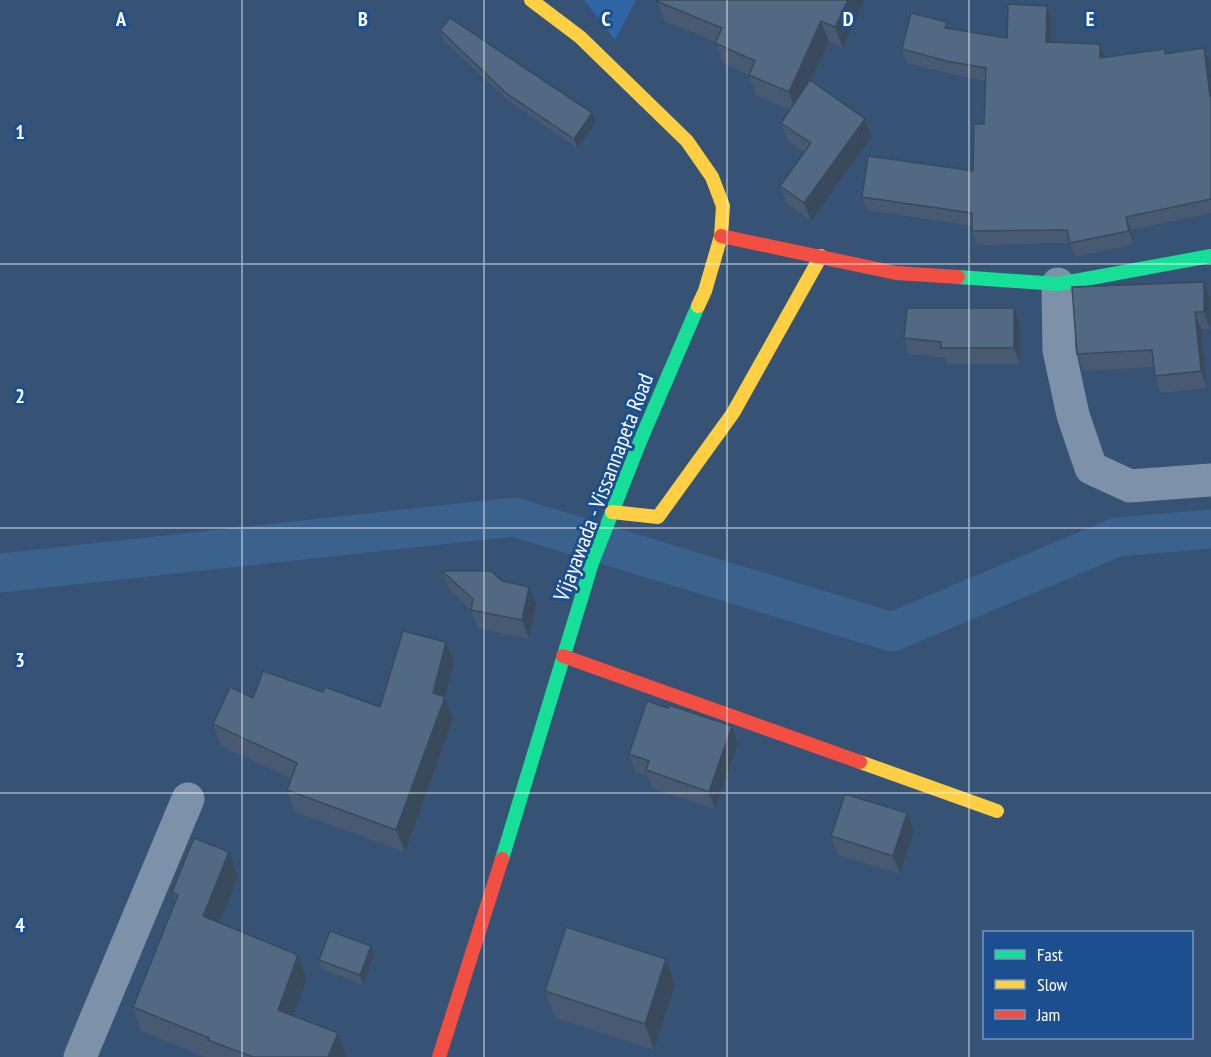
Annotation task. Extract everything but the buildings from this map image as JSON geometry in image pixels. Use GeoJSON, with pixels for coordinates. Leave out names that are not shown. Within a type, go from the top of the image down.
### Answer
{"type":"FeatureCollection","features":[{"type":"Feature","properties":{"kind":"main road","name":"Vijayawada - Vissannapeta Road"},"geometry":{"type":"LineString","coordinates":[[439,1057],[533,760],[592,562],[641,439],[705,291],[721,236],[723,206],[716,186],[687,141],[580,37],[531,0]]}},
{"type":"Feature","properties":{"kind":"main road"},"geometry":{"type":"LineString","coordinates":[[721,236],[896,273],[1058,284],[1211,256]]}},
{"type":"Feature","properties":{"kind":"main road"},"geometry":{"type":"LineString","coordinates":[[612,512],[658,517],[733,413],[821,256]]}},
{"type":"Feature","properties":{"kind":"main road"},"geometry":{"type":"LineString","coordinates":[[563,656],[998,811]]}},
{"type":"Feature","properties":{"kind":"street"},"geometry":{"type":"LineString","coordinates":[[1058,284],[1059,350],[1073,415],[1091,468],[1130,486],[1211,480]]}},
{"type":"Feature","properties":{"kind":"street"},"geometry":{"type":"LineString","coordinates":[[80,1057],[188,799]]}},
{"type":"Feature","properties":{"kind":"shaded area"},"geometry":{"type":"Polygon","coordinates":[[[584,0],[636,0],[615,40],[584,0]]]}},
{"type":"Feature","properties":{"kind":"waterway"},"geometry":{"type":"LineString","coordinates":[[0,573],[514,517],[892,632],[1117,537],[1211,529]]}},
{"type":"Feature","properties":{"kind":"traffic: fast"},"geometry":{"type":"LineString","coordinates":[[958,277],[1058,284],[1211,256]]}},
{"type":"Feature","properties":{"kind":"traffic: fast"},"geometry":{"type":"LineString","coordinates":[[502,859],[592,563],[641,439],[698,306]]}},
{"type":"Feature","properties":{"kind":"traffic: slow"},"geometry":{"type":"LineString","coordinates":[[531,0],[580,37],[687,141],[712,177],[723,206],[721,236],[705,291],[698,306]]}},
{"type":"Feature","properties":{"kind":"traffic: slow"},"geometry":{"type":"LineString","coordinates":[[612,512],[658,517],[733,413],[821,256]]}},
{"type":"Feature","properties":{"kind":"traffic: slow"},"geometry":{"type":"LineString","coordinates":[[860,762],[997,811]]}},
{"type":"Feature","properties":{"kind":"traffic: jam"},"geometry":{"type":"LineString","coordinates":[[721,236],[896,273],[958,277]]}},
{"type":"Feature","properties":{"kind":"traffic: jam"},"geometry":{"type":"LineString","coordinates":[[563,656],[860,762]]}},
{"type":"Feature","properties":{"kind":"traffic: jam"},"geometry":{"type":"LineString","coordinates":[[439,1057],[502,859]]}}]}
